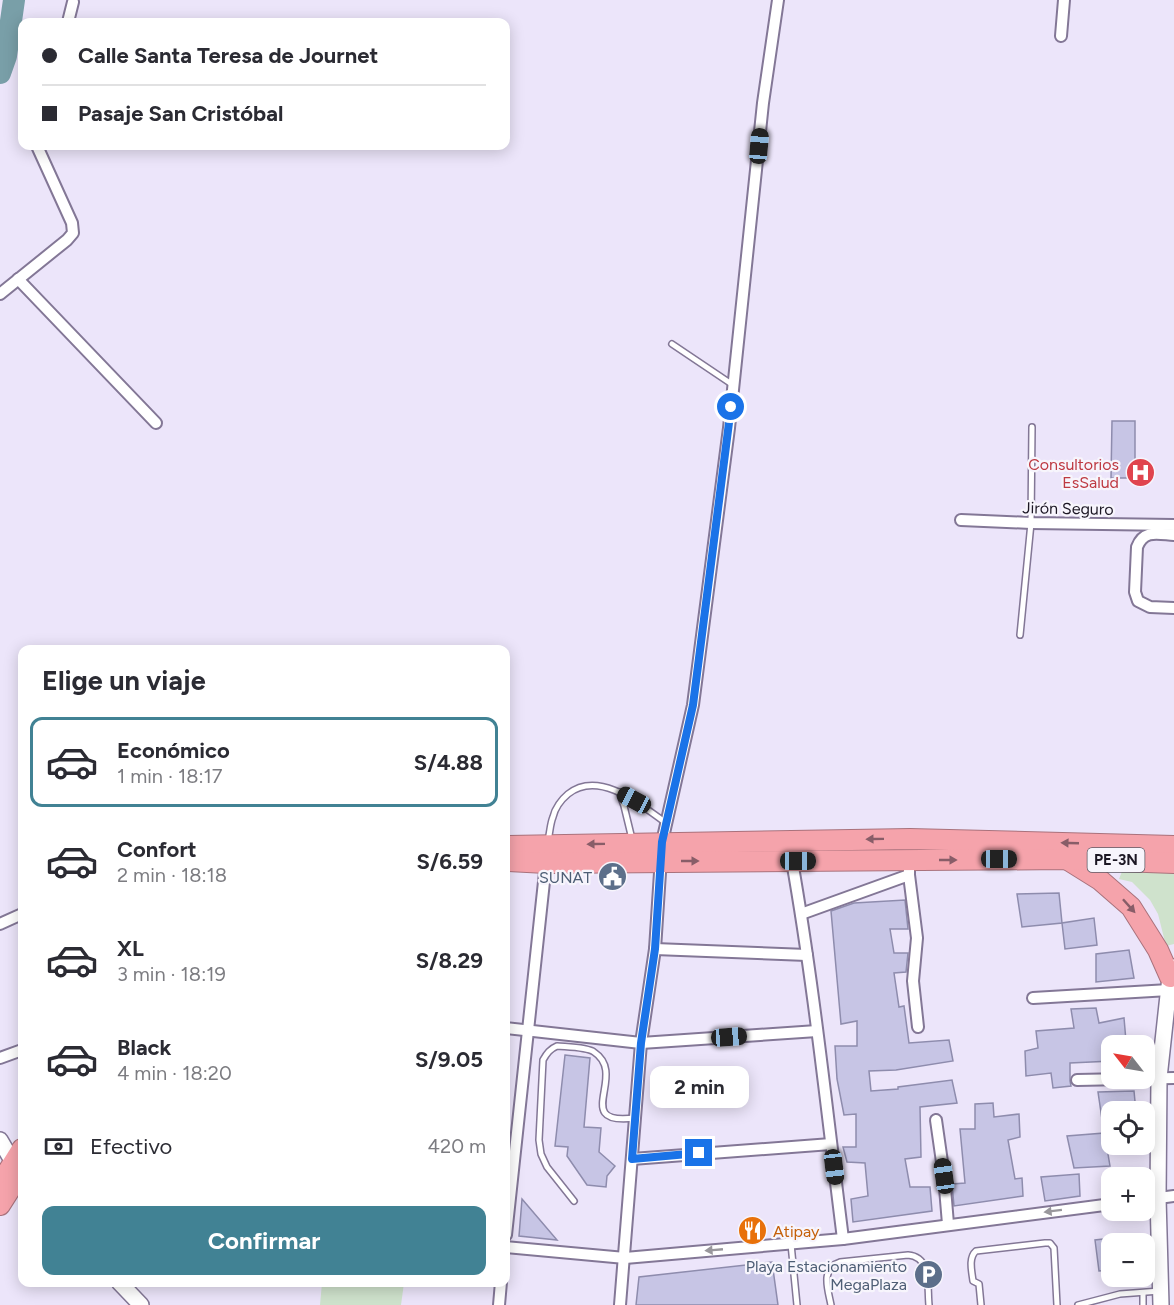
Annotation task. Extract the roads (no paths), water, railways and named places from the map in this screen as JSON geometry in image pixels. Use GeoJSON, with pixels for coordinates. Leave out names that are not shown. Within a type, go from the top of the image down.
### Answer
{"type":"FeatureCollection","features":[{"type":"Feature","properties":{"kind":"highway","name":"PE-3N"},"geometry":{"type":"LineString","coordinates":[[510,847],[546,854],[661,852],[910,839],[1174,846]]}},
{"type":"Feature","properties":{"kind":"highway","name":"PE-3N"},"geometry":{"type":"LineString","coordinates":[[510,860],[633,843],[661,852],[909,867],[1066,859],[1174,863]]}},
{"type":"Feature","properties":{"kind":"highway"},"geometry":{"type":"LineString","coordinates":[[1066,859],[1100,880],[1131,907],[1158,950],[1171,977]]}},
{"type":"Feature","properties":{"kind":"highway"},"geometry":{"type":"LineString","coordinates":[[0,1184],[18,1166]]}},
{"type":"Feature","properties":{"kind":"highway"},"geometry":{"type":"LineString","coordinates":[[0,1205],[18,1166]]}},
{"type":"Feature","properties":{"kind":"street"},"geometry":{"type":"LineString","coordinates":[[620,1305],[641,1043],[655,949],[661,852],[693,705],[729,428],[763,103],[778,0]]}},
{"type":"Feature","properties":{"kind":"street"},"geometry":{"type":"LineString","coordinates":[[1061,36],[1064,0]]}},
{"type":"Feature","properties":{"kind":"street"},"geometry":{"type":"LineString","coordinates":[[69,18],[74,2]]}},
{"type":"Feature","properties":{"kind":"street"},"geometry":{"type":"LineString","coordinates":[[0,294],[73,233],[72,223],[39,150]]}},
{"type":"Feature","properties":{"kind":"street"},"geometry":{"type":"LineString","coordinates":[[18,279],[156,423]]}},
{"type":"Feature","properties":{"kind":"street","name":"Jirón Seguro"},"geometry":{"type":"LineString","coordinates":[[961,520],[1174,525]]}},
{"type":"Feature","properties":{"kind":"street"},"geometry":{"type":"LineString","coordinates":[[1174,535],[1150,534],[1143,536],[1139,541],[1135,592],[1138,600],[1150,607],[1174,608]]}},
{"type":"Feature","properties":{"kind":"street"},"geometry":{"type":"LineString","coordinates":[[910,839],[909,867],[917,938],[914,981],[918,1027]]}},
{"type":"Feature","properties":{"kind":"street"},"geometry":{"type":"LineString","coordinates":[[510,1198],[546,854]]}},
{"type":"Feature","properties":{"kind":"street"},"geometry":{"type":"LineString","coordinates":[[792,861],[807,955],[843,1239]]}},
{"type":"Feature","properties":{"kind":"street"},"geometry":{"type":"LineString","coordinates":[[801,914],[909,867]]}},
{"type":"Feature","properties":{"kind":"street"},"geometry":{"type":"LineString","coordinates":[[0,924],[18,916]]}},
{"type":"Feature","properties":{"kind":"street"},"geometry":{"type":"LineString","coordinates":[[655,949],[807,955]]}},
{"type":"Feature","properties":{"kind":"street"},"geometry":{"type":"LineString","coordinates":[[1033,998],[1171,977],[1159,1198],[1161,1298]]}},
{"type":"Feature","properties":{"kind":"street"},"geometry":{"type":"LineString","coordinates":[[510,1028],[641,1043],[817,1031]]}},
{"type":"Feature","properties":{"kind":"street"},"geometry":{"type":"LineString","coordinates":[[0,1058],[18,1051]]}},
{"type":"Feature","properties":{"kind":"street"},"geometry":{"type":"LineString","coordinates":[[1077,1080],[1166,1078]]}},
{"type":"Feature","properties":{"kind":"street"},"geometry":{"type":"LineString","coordinates":[[936,1120],[948,1224]]}},
{"type":"Feature","properties":{"kind":"street"},"geometry":{"type":"LineString","coordinates":[[0,1140],[18,1166]]}},
{"type":"Feature","properties":{"kind":"street"},"geometry":{"type":"LineString","coordinates":[[632,1159],[831,1144]]}},
{"type":"Feature","properties":{"kind":"street"},"geometry":{"type":"LineString","coordinates":[[510,1247],[625,1258],[843,1239],[1101,1205]]}},
{"type":"Feature","properties":{"kind":"street"},"geometry":{"type":"LineString","coordinates":[[499,1305],[501,1287]]}},
{"type":"Feature","properties":{"kind":"street"},"geometry":{"type":"LineString","coordinates":[[124,1293],[141,1305]]}},
{"type":"Feature","properties":{"kind":"lane"},"geometry":{"type":"LineString","coordinates":[[672,344],[733,385]]}},
{"type":"Feature","properties":{"kind":"lane"},"geometry":{"type":"LineString","coordinates":[[1020,635],[1031,523],[1032,427]]}},
{"type":"Feature","properties":{"kind":"lane"},"geometry":{"type":"LineString","coordinates":[[546,854],[553,815],[565,796],[574,789],[602,786],[619,792],[666,823]]}},
{"type":"Feature","properties":{"kind":"lane"},"geometry":{"type":"LineString","coordinates":[[619,792],[633,843]]}},
{"type":"Feature","properties":{"kind":"lane"},"geometry":{"type":"LineString","coordinates":[[574,1202],[547,1167],[541,1154],[539,1140],[543,1060],[547,1053],[557,1046],[592,1050],[605,1064],[607,1071],[602,1105],[604,1114],[617,1120],[635,1118]]}},
{"type":"Feature","properties":{"kind":"lane"},"geometry":{"type":"LineString","coordinates":[[981,1305],[980,1284],[973,1281],[971,1258],[976,1251],[1045,1242],[1054,1248],[1057,1305]]}},
{"type":"Feature","properties":{"kind":"lane"},"geometry":{"type":"LineString","coordinates":[[791,1243],[797,1305]]}},
{"type":"Feature","properties":{"kind":"lane"},"geometry":{"type":"LineString","coordinates":[[831,1305],[827,1281],[828,1271],[832,1265],[840,1262],[908,1256],[916,1256],[926,1266],[929,1305]]}},
{"type":"Feature","properties":{"kind":"lane"},"geometry":{"type":"LineString","coordinates":[[1078,1305],[1120,1294],[1143,1293],[1161,1298]]}},
{"type":"Feature","properties":{"kind":"lane"},"geometry":{"type":"LineString","coordinates":[[1143,1293],[1143,1305]]}},
{"type":"Feature","properties":{"kind":"waterway"},"geometry":{"type":"LineString","coordinates":[[0,73],[6,56],[14,0]]}},
{"type":"Feature","properties":{"kind":"place","name":"Consultorios EsSalud"},"geometry":{"type":"Point","coordinates":[1140,473]}},
{"type":"Feature","properties":{"kind":"place","name":"SUNAT"},"geometry":{"type":"Point","coordinates":[613,877]}},
{"type":"Feature","properties":{"kind":"place","name":"Atipay"},"geometry":{"type":"Point","coordinates":[752,1231]}},
{"type":"Feature","properties":{"kind":"place","name":"Playa Estacionamiento MegaPlaza"},"geometry":{"type":"Point","coordinates":[928,1275]}}]}
